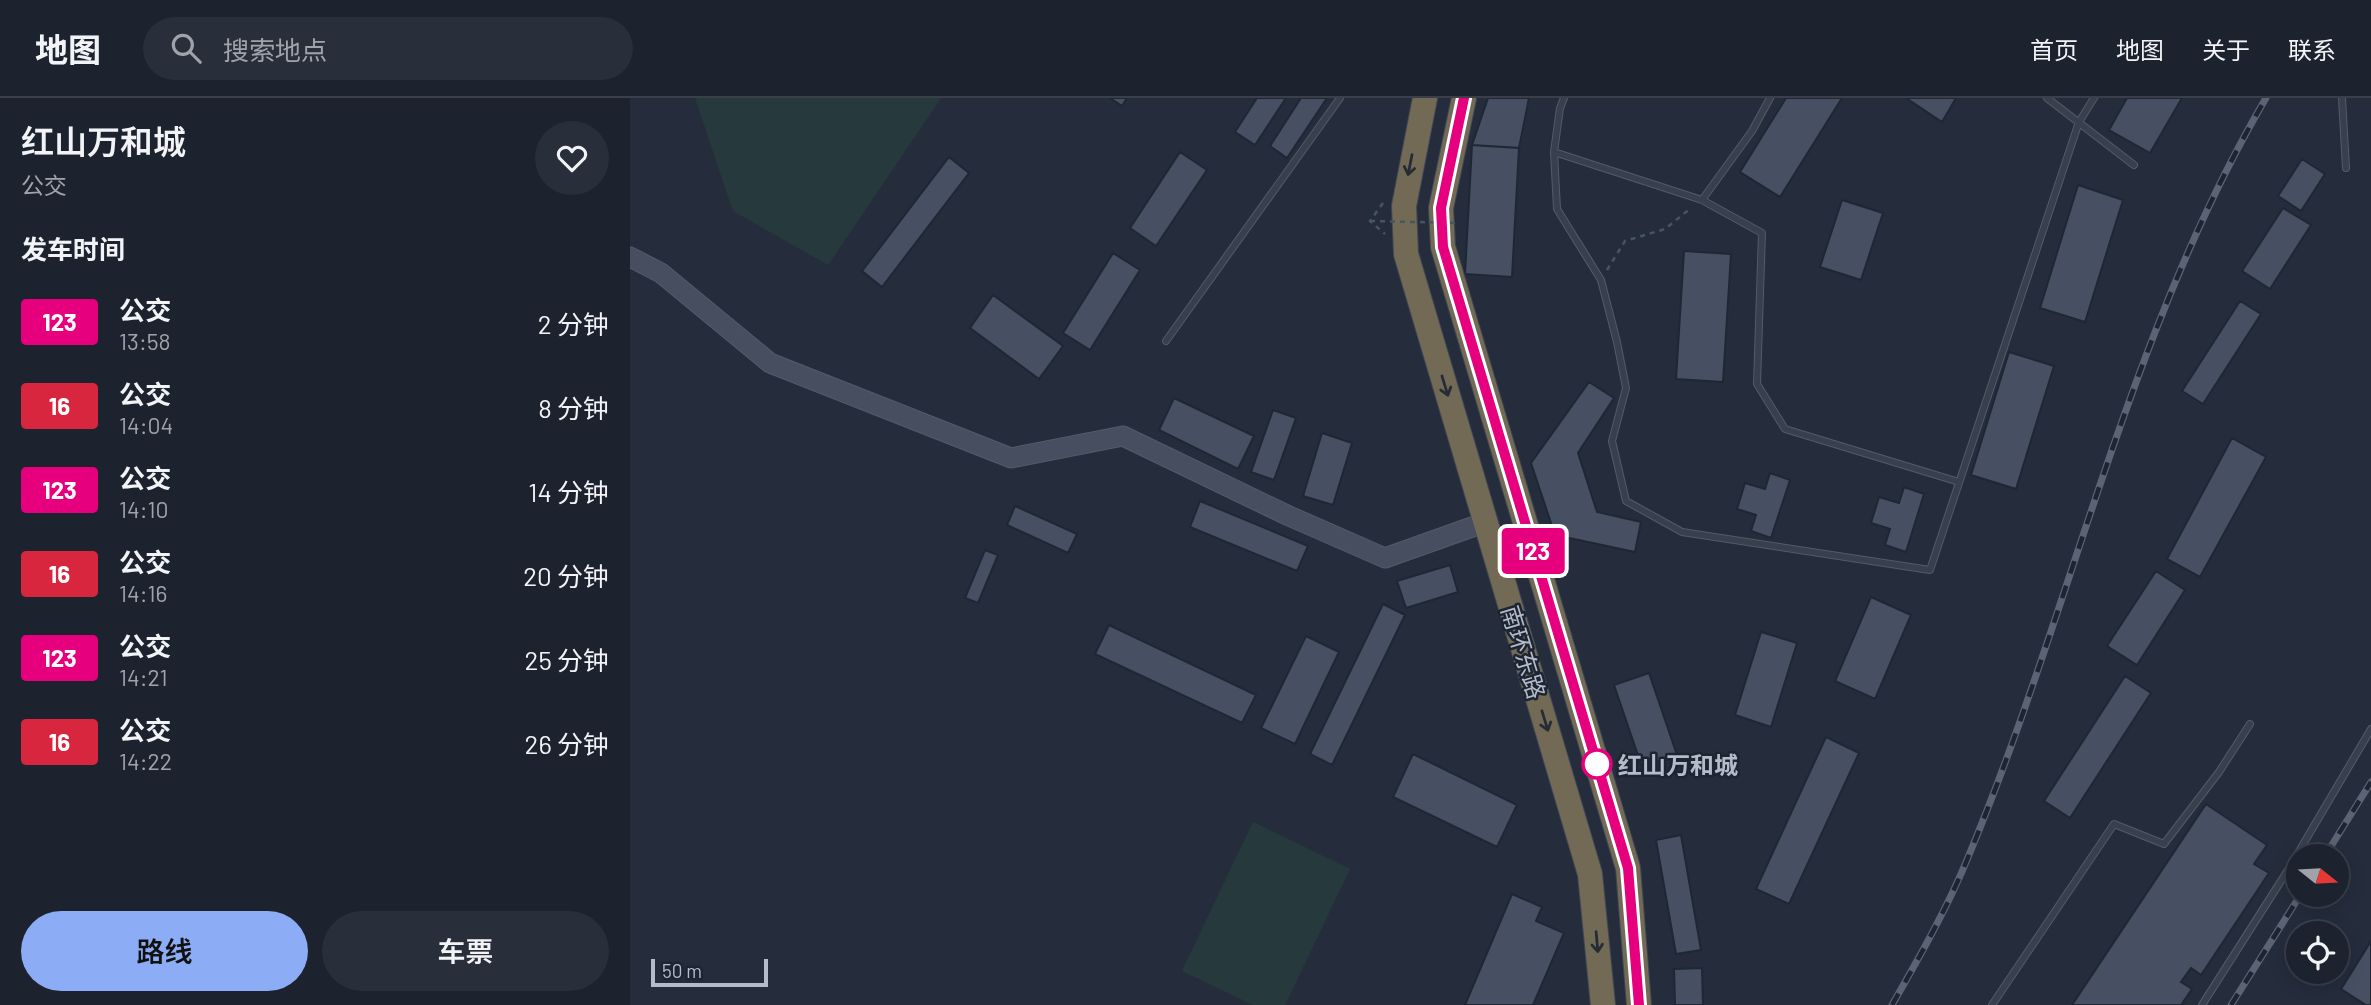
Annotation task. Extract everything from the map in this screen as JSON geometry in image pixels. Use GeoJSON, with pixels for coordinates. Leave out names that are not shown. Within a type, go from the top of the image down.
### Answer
{"type":"FeatureCollection","features":[{"type":"Feature","properties":{"kind":"highway","name":"南环东路"},"geometry":{"type":"LineString","coordinates":[[1424,98],[1404,206],[1406,254],[1590,874],[1603,1005]]}},
{"type":"Feature","properties":{"kind":"highway","name":"南环东路"},"geometry":{"type":"LineString","coordinates":[[1464,98],[1441,208],[1443,247],[1628,868],[1639,1005]]}},
{"type":"Feature","properties":{"kind":"street"},"geometry":{"type":"LineString","coordinates":[[630,257],[661,273],[770,363],[1011,458],[1122,436],[1289,516],[1385,558],[1486,522]]}},
{"type":"Feature","properties":{"kind":"lane"},"geometry":{"type":"LineString","coordinates":[[1166,341],[1340,98]]}},
{"type":"Feature","properties":{"kind":"lane"},"geometry":{"type":"LineString","coordinates":[[1564,98],[1560,108],[1554,152],[1556,209],[1601,280],[1626,388],[1612,442],[1626,501],[1682,532],[1930,570],[2080,122],[2094,98]]}},
{"type":"Feature","properties":{"kind":"lane"},"geometry":{"type":"LineString","coordinates":[[1702,200],[1752,131],[1770,98]]}},
{"type":"Feature","properties":{"kind":"lane"},"geometry":{"type":"LineString","coordinates":[[2047,98],[2134,165]]}},
{"type":"Feature","properties":{"kind":"lane"},"geometry":{"type":"LineString","coordinates":[[2342,98],[2346,169]]}},
{"type":"Feature","properties":{"kind":"lane"},"geometry":{"type":"LineString","coordinates":[[1554,152],[1702,200],[1762,233],[1757,384],[1785,429],[1959,482]]}},
{"type":"Feature","properties":{"kind":"lane"},"geometry":{"type":"LineString","coordinates":[[1992,1005],[2114,824],[2164,844],[2219,772],[2250,724]]}},
{"type":"Feature","properties":{"kind":"lane"},"geometry":{"type":"LineString","coordinates":[[2202,1005],[2288,870],[2371,729]]}},
{"type":"Feature","properties":{"kind":"path"},"geometry":{"type":"LineString","coordinates":[[1601,280],[1625,241],[1665,229],[1702,200]]}},
{"type":"Feature","properties":{"kind":"path"},"geometry":{"type":"LineString","coordinates":[[1370,221],[1460,223]]}},
{"type":"Feature","properties":{"kind":"green space"},"geometry":{"type":"Polygon","coordinates":[[[695,98],[941,98],[828,265],[733,211],[695,98]]]}},
{"type":"Feature","properties":{"kind":"green space"},"geometry":{"type":"Polygon","coordinates":[[[1253,822],[1350,869],[1285,1005],[1253,1005],[1182,971],[1253,822]]]}},
{"type":"Feature","properties":{"kind":"building"},"geometry":{"type":"Polygon","coordinates":[[[1110,98],[1127,98],[1122,106],[1110,98]]]}},
{"type":"Feature","properties":{"kind":"building"},"geometry":{"type":"Polygon","coordinates":[[[1257,98],[1286,98],[1255,145],[1235,132],[1257,98]]]}},
{"type":"Feature","properties":{"kind":"building"},"geometry":{"type":"Polygon","coordinates":[[[1301,98],[1327,98],[1287,158],[1270,146],[1301,98]]]}},
{"type":"Feature","properties":{"kind":"building"},"geometry":{"type":"Polygon","coordinates":[[[1488,98],[1529,98],[1519,148],[1472,145],[1488,98]]]}},
{"type":"Feature","properties":{"kind":"building"},"geometry":{"type":"Polygon","coordinates":[[[1786,98],[1842,98],[1780,197],[1740,172],[1786,98]]]}},
{"type":"Feature","properties":{"kind":"building"},"geometry":{"type":"Polygon","coordinates":[[[1906,98],[1956,98],[1942,122],[1906,98]]]}},
{"type":"Feature","properties":{"kind":"building"},"geometry":{"type":"Polygon","coordinates":[[[2127,98],[2182,98],[2150,153],[2109,130],[2127,98]]]}},
{"type":"Feature","properties":{"kind":"building"},"geometry":{"type":"Polygon","coordinates":[[[1472,145],[1519,148],[1512,277],[1465,274],[1472,145]]]}},
{"type":"Feature","properties":{"kind":"building"},"geometry":{"type":"Polygon","coordinates":[[[1180,152],[1207,170],[1156,246],[1130,228],[1180,152]]]}},
{"type":"Feature","properties":{"kind":"building"},"geometry":{"type":"Polygon","coordinates":[[[949,157],[969,173],[882,287],[862,271],[949,157]]]}},
{"type":"Feature","properties":{"kind":"building"},"geometry":{"type":"Polygon","coordinates":[[[2302,159],[2325,174],[2301,211],[2278,196],[2302,159]]]}},
{"type":"Feature","properties":{"kind":"building"},"geometry":{"type":"Polygon","coordinates":[[[2078,185],[2123,200],[2085,322],[2040,308],[2078,185]]]}},
{"type":"Feature","properties":{"kind":"building"},"geometry":{"type":"Polygon","coordinates":[[[1842,200],[1883,213],[1861,280],[1820,267],[1842,200]]]}},
{"type":"Feature","properties":{"kind":"building"},"geometry":{"type":"Polygon","coordinates":[[[2283,208],[2311,225],[2270,289],[2242,271],[2283,208]]]}},
{"type":"Feature","properties":{"kind":"building"},"geometry":{"type":"Polygon","coordinates":[[[1684,251],[1731,254],[1723,382],[1676,379],[1684,251]]]}},
{"type":"Feature","properties":{"kind":"building"},"geometry":{"type":"Polygon","coordinates":[[[1113,253],[1140,270],[1090,350],[1063,333],[1113,253]]]}},
{"type":"Feature","properties":{"kind":"building"},"geometry":{"type":"Polygon","coordinates":[[[993,295],[1063,346],[1039,379],[970,328],[993,295]]]}},
{"type":"Feature","properties":{"kind":"building"},"geometry":{"type":"Polygon","coordinates":[[[2240,301],[2261,314],[2203,404],[2182,391],[2240,301]]]}},
{"type":"Feature","properties":{"kind":"building"},"geometry":{"type":"Polygon","coordinates":[[[2009,352],[2054,366],[2016,489],[1971,475],[2009,352]]]}},
{"type":"Feature","properties":{"kind":"building"},"geometry":{"type":"Polygon","coordinates":[[[1589,382],[1614,398],[1578,453],[1597,512],[1641,522],[1635,552],[1555,535],[1531,463],[1589,382]]]}},
{"type":"Feature","properties":{"kind":"building"},"geometry":{"type":"Polygon","coordinates":[[[1174,398],[1254,436],[1238,469],[1159,430],[1174,398]]]}},
{"type":"Feature","properties":{"kind":"building"},"geometry":{"type":"Polygon","coordinates":[[[1273,410],[1296,418],[1274,480],[1251,472],[1273,410]]]}},
{"type":"Feature","properties":{"kind":"building"},"geometry":{"type":"Polygon","coordinates":[[[1322,433],[1352,443],[1333,505],[1303,496],[1322,433]]]}},
{"type":"Feature","properties":{"kind":"building"},"geometry":{"type":"Polygon","coordinates":[[[2232,438],[2266,457],[2200,577],[2167,559],[2232,438]]]}},
{"type":"Feature","properties":{"kind":"building"},"geometry":{"type":"Polygon","coordinates":[[[1770,473],[1790,480],[1771,538],[1751,531],[1756,515],[1737,509],[1745,483],[1765,489],[1770,473]]]}},
{"type":"Feature","properties":{"kind":"building"},"geometry":{"type":"Polygon","coordinates":[[[1904,487],[1924,494],[1906,552],[1885,545],[1890,529],[1871,523],[1879,497],[1899,503],[1904,487]]]}},
{"type":"Feature","properties":{"kind":"building"},"geometry":{"type":"Polygon","coordinates":[[[1200,501],[1308,546],[1297,571],[1190,527],[1200,501]]]}},
{"type":"Feature","properties":{"kind":"building"},"geometry":{"type":"Polygon","coordinates":[[[1015,506],[1077,534],[1068,553],[1007,525],[1015,506]]]}},
{"type":"Feature","properties":{"kind":"building"},"geometry":{"type":"Polygon","coordinates":[[[985,550],[998,555],[978,603],[965,598],[985,550]]]}},
{"type":"Feature","properties":{"kind":"building"},"geometry":{"type":"Polygon","coordinates":[[[1450,565],[1458,592],[1406,608],[1397,581],[1450,565]]]}},
{"type":"Feature","properties":{"kind":"building"},"geometry":{"type":"Polygon","coordinates":[[[2156,571],[2185,590],[2137,665],[2107,646],[2156,571]]]}},
{"type":"Feature","properties":{"kind":"building"},"geometry":{"type":"Polygon","coordinates":[[[1871,597],[1911,615],[1875,699],[1835,681],[1871,597]]]}},
{"type":"Feature","properties":{"kind":"building"},"geometry":{"type":"Polygon","coordinates":[[[1383,604],[1405,615],[1332,765],[1310,754],[1383,604]]]}},
{"type":"Feature","properties":{"kind":"building"},"geometry":{"type":"Polygon","coordinates":[[[1109,625],[1256,695],[1242,723],[1095,654],[1109,625]]]}},
{"type":"Feature","properties":{"kind":"building"},"geometry":{"type":"Polygon","coordinates":[[[1761,632],[1797,643],[1771,727],[1735,715],[1761,632]]]}},
{"type":"Feature","properties":{"kind":"building"},"geometry":{"type":"Polygon","coordinates":[[[1306,636],[1339,652],[1295,744],[1261,728],[1306,636]]]}},
{"type":"Feature","properties":{"kind":"building"},"geometry":{"type":"Polygon","coordinates":[[[1649,673],[1677,755],[1642,767],[1614,685],[1649,673]]]}},
{"type":"Feature","properties":{"kind":"building"},"geometry":{"type":"Polygon","coordinates":[[[2125,676],[2151,693],[2070,818],[2044,801],[2125,676]]]}},
{"type":"Feature","properties":{"kind":"building"},"geometry":{"type":"Polygon","coordinates":[[[1826,737],[1859,753],[1789,904],[1756,889],[1826,737]]]}},
{"type":"Feature","properties":{"kind":"building"},"geometry":{"type":"Polygon","coordinates":[[[1413,754],[1517,805],[1497,847],[1393,797],[1413,754]]]}},
{"type":"Feature","properties":{"kind":"building"},"geometry":{"type":"Polygon","coordinates":[[[2206,804],[2267,845],[2254,864],[2269,873],[2201,975],[2191,968],[2181,982],[2192,989],[2181,1005],[2072,1005],[2206,804]]]}},
{"type":"Feature","properties":{"kind":"building"},"geometry":{"type":"Polygon","coordinates":[[[1681,835],[1701,950],[1676,954],[1656,840],[1681,835]]]}},
{"type":"Feature","properties":{"kind":"building"},"geometry":{"type":"Polygon","coordinates":[[[1512,894],[1542,907],[1536,921],[1564,933],[1533,1005],[1465,1005],[1512,894]]]}},
{"type":"Feature","properties":{"kind":"building"},"geometry":{"type":"Polygon","coordinates":[[[2371,941],[2371,1005],[2366,1005],[2341,989],[2344,984],[2349,984],[2349,976],[2371,941]]]}},
{"type":"Feature","properties":{"kind":"building"},"geometry":{"type":"Polygon","coordinates":[[[1702,968],[1703,1005],[1675,1005],[1674,969],[1702,968]]]}},
{"type":"Feature","properties":{"kind":"railway"},"geometry":{"type":"LineString","coordinates":[[1892,1005],[1943,912],[1969,855],[2006,760],[2105,471],[2176,280],[2218,188],[2266,98]]}},
{"type":"Feature","properties":{"kind":"railway"},"geometry":{"type":"LineString","coordinates":[[2332,844],[2371,782]]}},
{"type":"Feature","properties":{"kind":"railway"},"geometry":{"type":"LineString","coordinates":[[2231,1005],[2293,907]]}},
{"type":"Feature","properties":{"kind":"bus line","name":"123"},"geometry":{"type":"LineString","coordinates":[[1464,98],[1441,208],[1443,247],[1628,868],[1639,1005]]}},
{"type":"Feature","properties":{"kind":"place","name":"红山万和城"},"geometry":{"type":"Point","coordinates":[1597,764]}}]}
